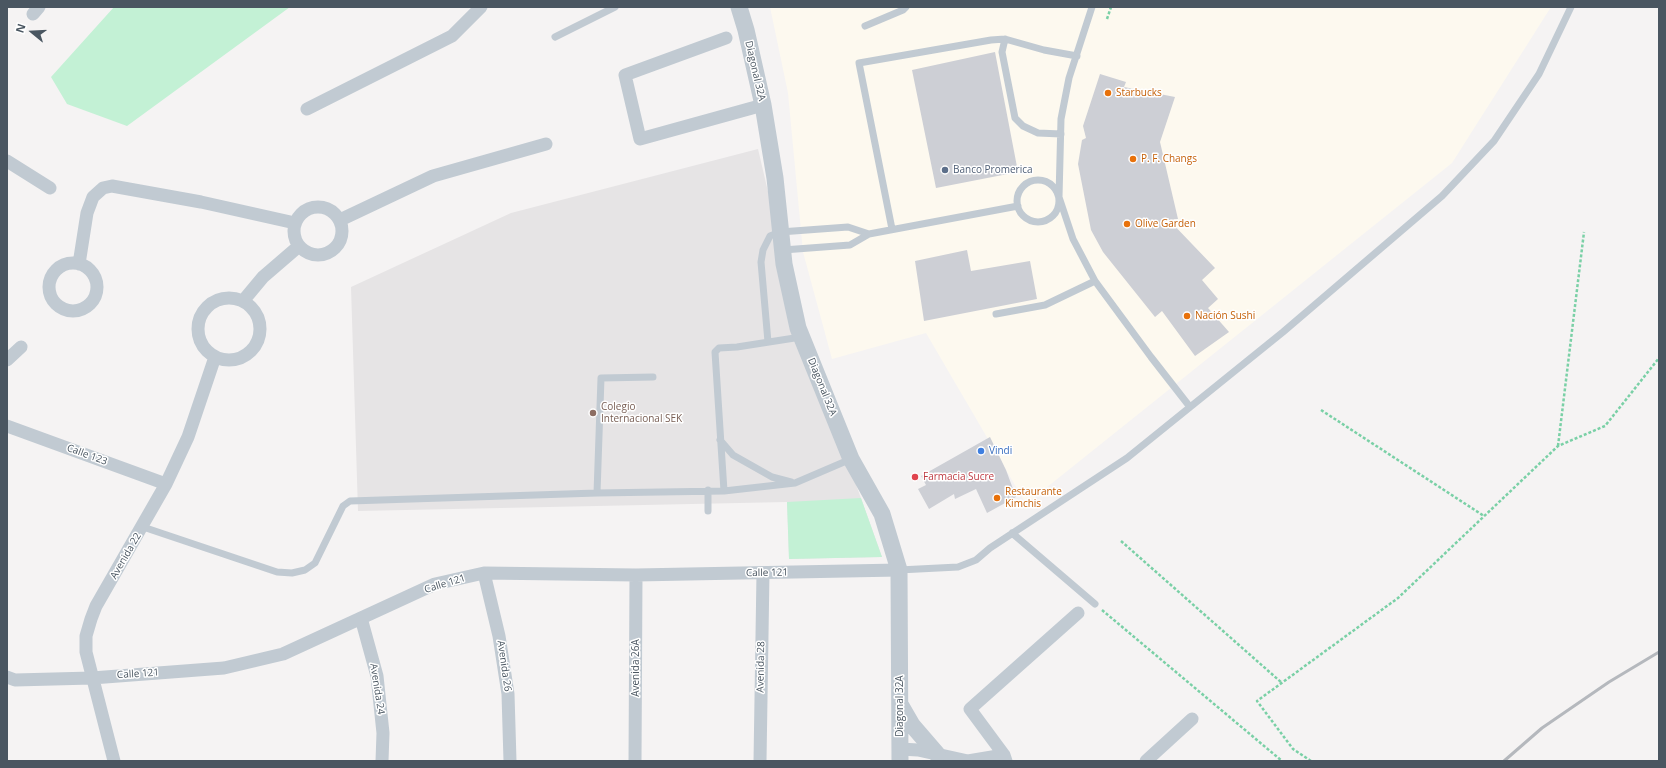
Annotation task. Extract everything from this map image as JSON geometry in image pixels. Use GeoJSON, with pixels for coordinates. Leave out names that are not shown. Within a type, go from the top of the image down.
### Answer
{"type":"FeatureCollection","features":[{"type":"Feature","properties":{"kind":"street"},"geometry":{"type":"LineString","coordinates":[[307,109],[452,36],[481,7]]}},
{"type":"Feature","properties":{"kind":"street","name":"Diagonal 32A"},"geometry":{"type":"LineString","coordinates":[[739,7],[746,30],[763,105],[775,178],[784,264],[798,328],[851,459],[882,514],[899,570],[900,755]]}},
{"type":"Feature","properties":{"kind":"street"},"geometry":{"type":"LineString","coordinates":[[726,38],[625,75],[640,139],[763,105]]}},
{"type":"Feature","properties":{"kind":"street"},"geometry":{"type":"LineString","coordinates":[[340,220],[433,176],[546,144]]}},
{"type":"Feature","properties":{"kind":"street"},"geometry":{"type":"LineString","coordinates":[[7,161],[50,188]]}},
{"type":"Feature","properties":{"kind":"street"},"geometry":{"type":"LineString","coordinates":[[79,264],[87,213],[93,198],[103,188],[112,186],[201,202],[295,223]]}},
{"type":"Feature","properties":{"kind":"street"},"geometry":{"type":"LineString","coordinates":[[317,206],[326,208],[335,213],[340,220],[342,236],[334,250],[320,256],[312,255],[299,246],[294,235],[295,223],[300,214],[308,208],[317,206]]}},
{"type":"Feature","properties":{"kind":"street"},"geometry":{"type":"LineString","coordinates":[[243,301],[263,277],[299,246]]}},
{"type":"Feature","properties":{"kind":"street"},"geometry":{"type":"LineString","coordinates":[[231,298],[243,301],[253,308],[259,319],[261,331],[258,343],[250,353],[239,359],[227,360],[215,357],[206,350],[200,340],[198,327],[201,315],[208,306],[219,299],[231,298]]}},
{"type":"Feature","properties":{"kind":"street"},"geometry":{"type":"LineString","coordinates":[[7,360],[21,347]]}},
{"type":"Feature","properties":{"kind":"street","name":"Avenida 22"},"geometry":{"type":"LineString","coordinates":[[114,761],[86,652],[86,636],[96,606],[143,527],[166,484],[188,437],[215,357]]}},
{"type":"Feature","properties":{"kind":"street","name":"Calle 123"},"geometry":{"type":"LineString","coordinates":[[7,426],[166,484]]}},
{"type":"Feature","properties":{"kind":"street","name":"Calle 121"},"geometry":{"type":"LineString","coordinates":[[7,677],[15,680],[92,678],[224,668],[283,654],[435,584],[484,573],[636,575],[899,570]]}},
{"type":"Feature","properties":{"kind":"street","name":"Avenida 26"},"geometry":{"type":"LineString","coordinates":[[484,573],[499,636],[508,694],[510,761]]}},
{"type":"Feature","properties":{"kind":"street","name":"Avenida 28"},"geometry":{"type":"LineString","coordinates":[[760,761],[763,573]]}},
{"type":"Feature","properties":{"kind":"street","name":"Avenida 26A"},"geometry":{"type":"LineString","coordinates":[[635,761],[636,575]]}},
{"type":"Feature","properties":{"kind":"street"},"geometry":{"type":"LineString","coordinates":[[1005,758],[970,709],[1078,613]]}},
{"type":"Feature","properties":{"kind":"street","name":"Avenida 24"},"geometry":{"type":"LineString","coordinates":[[361,618],[377,676],[383,733],[382,761]]}},
{"type":"Feature","properties":{"kind":"street"},"geometry":{"type":"LineString","coordinates":[[900,704],[912,725],[937,754]]}},
{"type":"Feature","properties":{"kind":"street"},"geometry":{"type":"LineString","coordinates":[[1146,761],[1192,719]]}},
{"type":"Feature","properties":{"kind":"street"},"geometry":{"type":"LineString","coordinates":[[900,755],[918,750],[968,761],[1005,758]]}},
{"type":"Feature","properties":{"kind":"lane"},"geometry":{"type":"LineString","coordinates":[[555,37],[615,7]]}},
{"type":"Feature","properties":{"kind":"lane"},"geometry":{"type":"LineString","coordinates":[[865,26],[903,10],[906,7]]}},
{"type":"Feature","properties":{"kind":"lane"},"geometry":{"type":"LineString","coordinates":[[1092,7],[1069,78],[1061,119],[1061,134],[1059,197],[1059,203],[1057,210],[1054,215],[1043,222],[1030,220],[1025,217],[1018,206],[1019,193],[1028,183],[1034,181],[1047,182],[1056,191],[1059,197],[1073,239],[1095,281],[1190,407]]}},
{"type":"Feature","properties":{"kind":"lane"},"geometry":{"type":"LineString","coordinates":[[899,570],[958,567],[967,565],[976,560],[990,548],[1012,533],[1127,458],[1289,327],[1442,196],[1499,135],[1539,74],[1571,7]]}},
{"type":"Feature","properties":{"kind":"lane"},"geometry":{"type":"LineString","coordinates":[[892,229],[859,63],[991,40],[1005,39],[1044,50],[1077,56]]}},
{"type":"Feature","properties":{"kind":"lane"},"geometry":{"type":"LineString","coordinates":[[1005,39],[1002,52],[1015,118],[1023,126],[1038,133],[1061,134]]}},
{"type":"Feature","properties":{"kind":"lane"},"geometry":{"type":"LineString","coordinates":[[782,250],[850,245],[869,234],[1018,206]]}},
{"type":"Feature","properties":{"kind":"lane"},"geometry":{"type":"LineString","coordinates":[[768,342],[761,262],[763,250],[770,236],[780,232],[848,226],[869,234]]}},
{"type":"Feature","properties":{"kind":"lane"},"geometry":{"type":"LineString","coordinates":[[996,314],[1046,306],[1095,281]]}},
{"type":"Feature","properties":{"kind":"lane"},"geometry":{"type":"LineString","coordinates":[[724,491],[715,352],[719,348],[737,347],[801,337]]}},
{"type":"Feature","properties":{"kind":"lane"},"geometry":{"type":"LineString","coordinates":[[597,493],[601,378],[654,376]]}},
{"type":"Feature","properties":{"kind":"lane"},"geometry":{"type":"LineString","coordinates":[[720,440],[733,455],[772,477],[795,483]]}},
{"type":"Feature","properties":{"kind":"lane"},"geometry":{"type":"LineString","coordinates":[[143,527],[277,572],[292,573],[305,570],[315,563],[343,506],[350,501],[708,490],[724,491],[795,483],[851,459]]}},
{"type":"Feature","properties":{"kind":"lane"},"geometry":{"type":"LineString","coordinates":[[708,490],[708,511]]}},
{"type":"Feature","properties":{"kind":"lane"},"geometry":{"type":"LineString","coordinates":[[1012,533],[1095,604]]}},
{"type":"Feature","properties":{"kind":"path"},"geometry":{"type":"LineString","coordinates":[[1107,19],[1111,7]]}},
{"type":"Feature","properties":{"kind":"path"},"geometry":{"type":"LineString","coordinates":[[1558,446],[1584,232]]}},
{"type":"Feature","properties":{"kind":"path"},"geometry":{"type":"LineString","coordinates":[[1311,761],[1293,749],[1257,701],[1398,598],[1558,446],[1605,426],[1659,358]]}},
{"type":"Feature","properties":{"kind":"path"},"geometry":{"type":"LineString","coordinates":[[1321,410],[1484,516]]}},
{"type":"Feature","properties":{"kind":"path"},"geometry":{"type":"LineString","coordinates":[[1121,541],[1282,683]]}},
{"type":"Feature","properties":{"kind":"path"},"geometry":{"type":"LineString","coordinates":[[1095,604],[1282,761]]}},
{"type":"Feature","properties":{"kind":"shaded area"},"geometry":{"type":"Polygon","coordinates":[[[770,7],[1551,7],[1452,163],[1026,504],[926,333],[832,359],[803,252],[788,93],[770,7]]]}},
{"type":"Feature","properties":{"kind":"shaded area","name":"Colegio Internacional SEK"},"geometry":{"type":"Polygon","coordinates":[[[758,149],[800,328],[882,557],[789,559],[787,502],[358,511],[351,287],[511,213],[758,149]]]}},
{"type":"Feature","properties":{"kind":"green space"},"geometry":{"type":"Polygon","coordinates":[[[114,7],[290,7],[127,126],[67,104],[51,77],[114,7]]]}},
{"type":"Feature","properties":{"kind":"green space"},"geometry":{"type":"Polygon","coordinates":[[[861,498],[882,557],[789,559],[787,502],[861,498]]]}},
{"type":"Feature","properties":{"kind":"building"},"geometry":{"type":"Polygon","coordinates":[[[995,52],[1018,172],[936,188],[912,70],[995,52]]]}},
{"type":"Feature","properties":{"kind":"building"},"geometry":{"type":"Polygon","coordinates":[[[1100,74],[1126,82],[1124,87],[1175,97],[1160,142],[1178,219],[1169,220],[1215,268],[1202,280],[1218,299],[1208,308],[1229,332],[1195,356],[1162,311],[1155,317],[1103,252],[1091,230],[1078,164],[1082,140],[1086,138],[1083,126],[1100,74]]]}},
{"type":"Feature","properties":{"kind":"building"},"geometry":{"type":"Polygon","coordinates":[[[967,250],[971,271],[1030,261],[1037,299],[924,321],[915,261],[967,250]]]}},
{"type":"Feature","properties":{"kind":"building"},"geometry":{"type":"Polygon","coordinates":[[[990,437],[1006,470],[1016,497],[987,513],[976,489],[955,499],[954,494],[929,509],[918,489],[926,485],[921,476],[990,437]]]}},
{"type":"Feature","properties":{"kind":"railway"},"geometry":{"type":"LineString","coordinates":[[1504,761],[1542,728],[1609,682],[1659,652]]}},
{"type":"Feature","properties":{"kind":"place","name":"Starbucks"},"geometry":{"type":"Point","coordinates":[1108,93]}},
{"type":"Feature","properties":{"kind":"place","name":"P. F. Changs"},"geometry":{"type":"Point","coordinates":[1133,159]}},
{"type":"Feature","properties":{"kind":"place","name":"Banco Promerica"},"geometry":{"type":"Point","coordinates":[945,170]}},
{"type":"Feature","properties":{"kind":"place","name":"Olive Garden"},"geometry":{"type":"Point","coordinates":[1127,224]}},
{"type":"Feature","properties":{"kind":"place","name":"Nación Sushi"},"geometry":{"type":"Point","coordinates":[1187,316]}},
{"type":"Feature","properties":{"kind":"place","name":"Colegio Internacional SEK"},"geometry":{"type":"Point","coordinates":[593,413]}},
{"type":"Feature","properties":{"kind":"place","name":"Vindi"},"geometry":{"type":"Point","coordinates":[981,451]}},
{"type":"Feature","properties":{"kind":"place","name":"Farmacia Sucre"},"geometry":{"type":"Point","coordinates":[915,477]}},
{"type":"Feature","properties":{"kind":"place","name":"Restaurante Kimchis"},"geometry":{"type":"Point","coordinates":[997,498]}}]}
